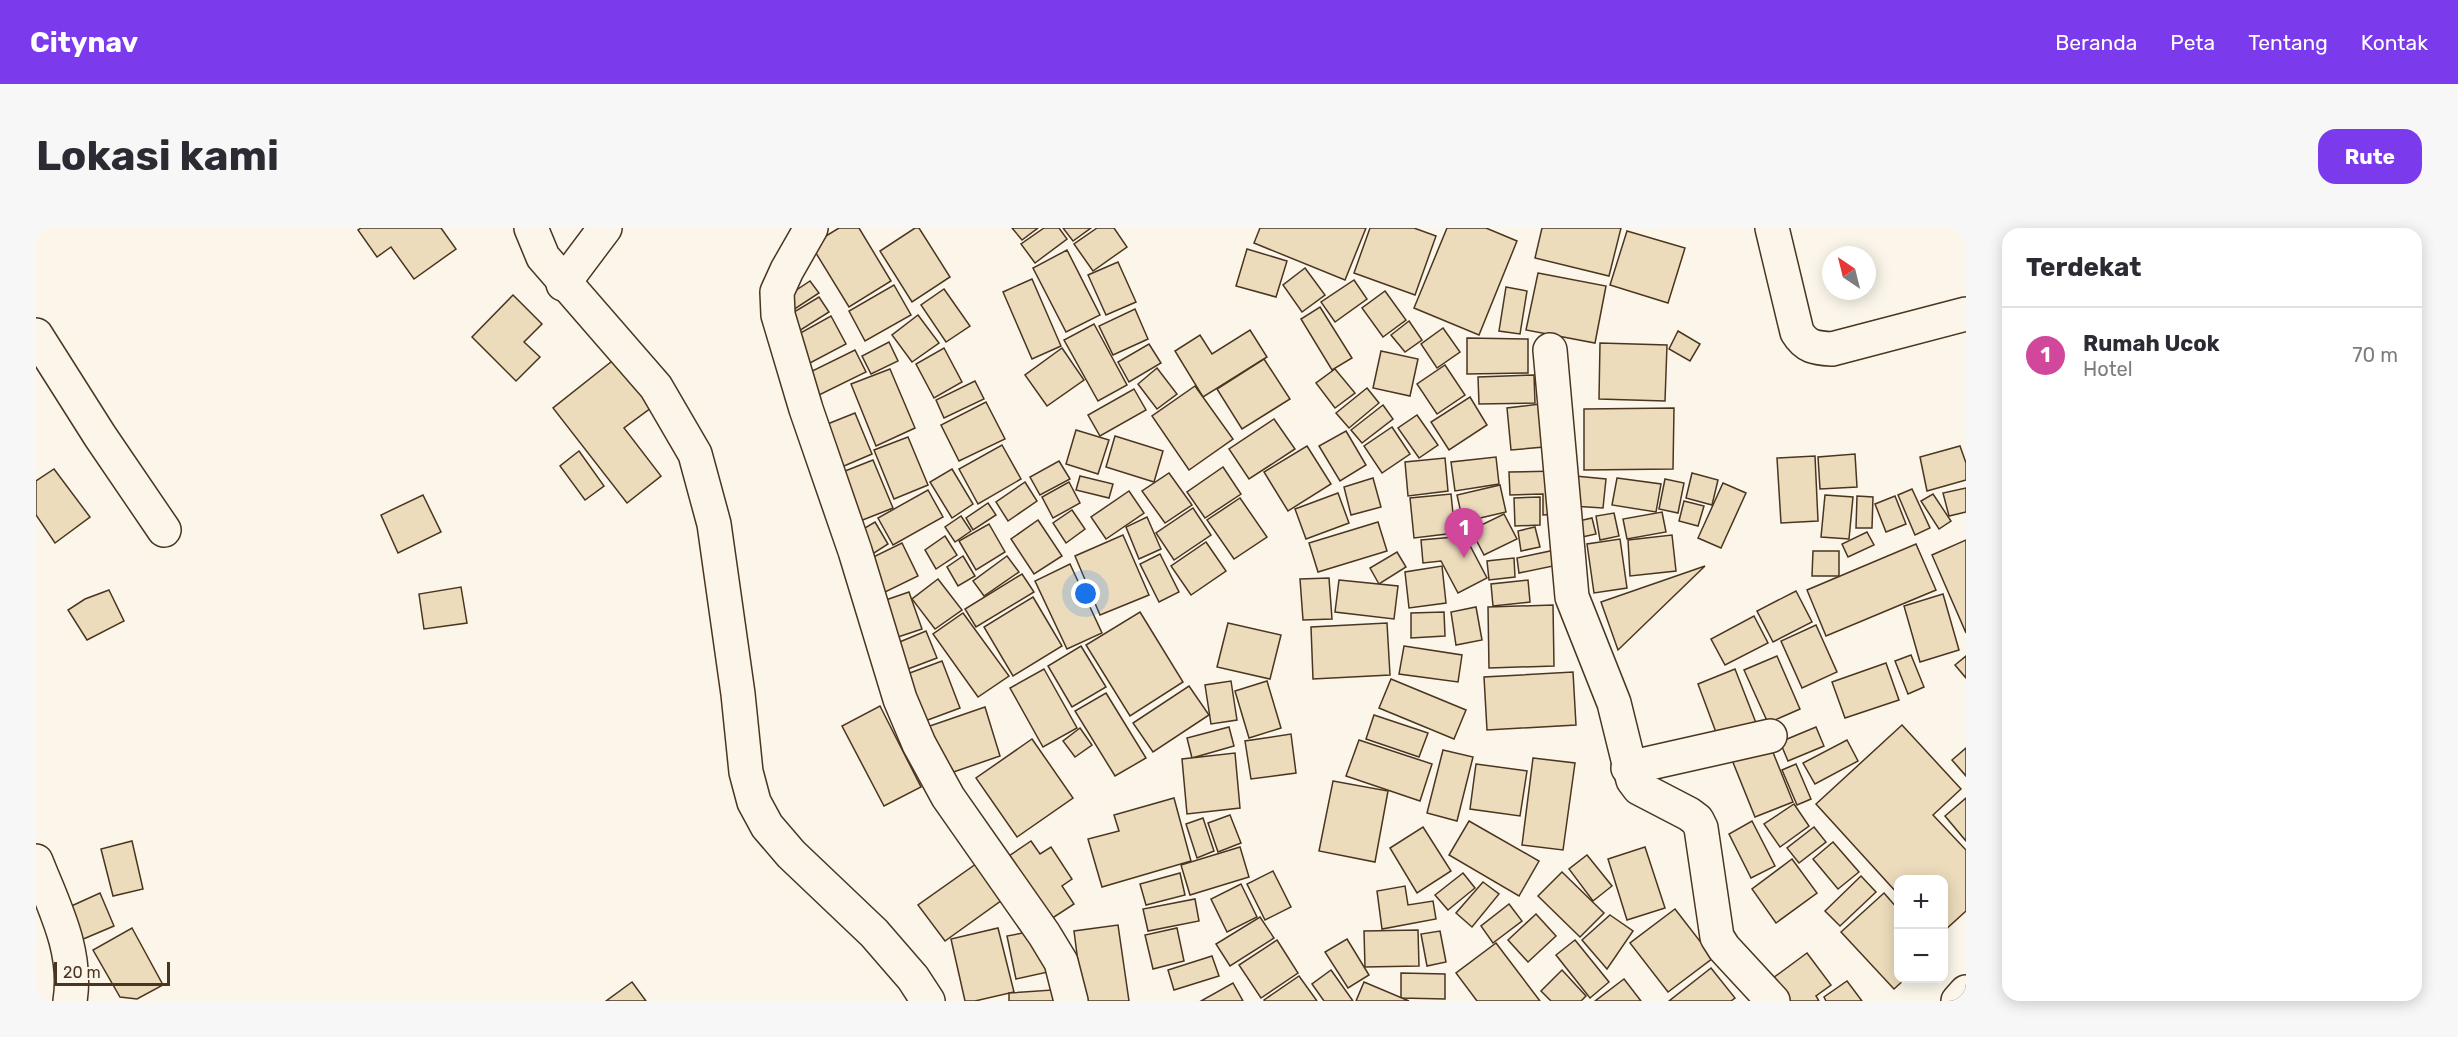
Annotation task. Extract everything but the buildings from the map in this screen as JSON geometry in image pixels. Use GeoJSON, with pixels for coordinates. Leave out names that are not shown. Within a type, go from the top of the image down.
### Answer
{"type":"FeatureCollection","features":[{"type":"Feature","properties":{"kind":"main road"},"geometry":{"type":"LineString","coordinates":[[531,228],[543,258],[563,284],[656,387],[695,454],[714,524],[738,694],[746,772],[754,802],[767,826],[791,854],[874,933],[913,978],[928,1001]]}},
{"type":"Feature","properties":{"kind":"main road"},"geometry":{"type":"LineString","coordinates":[[563,284],[605,228]]}},
{"type":"Feature","properties":{"kind":"main road"},"geometry":{"type":"LineString","coordinates":[[811,228],[777,292],[778,315],[806,409],[855,551],[900,699],[919,744],[948,797],[1044,934],[1060,962],[1071,1001]]}},
{"type":"Feature","properties":{"kind":"main road"},"geometry":{"type":"LineString","coordinates":[[1772,228],[1797,332],[1803,343],[1814,348],[1832,349],[1966,314]]}},
{"type":"Feature","properties":{"kind":"main road"},"geometry":{"type":"LineString","coordinates":[[36,335],[100,436],[164,530]]}},
{"type":"Feature","properties":{"kind":"main road"},"geometry":{"type":"LineString","coordinates":[[1551,350],[1572,597],[1614,703],[1628,768],[1633,780],[1640,788],[1689,813],[1697,820],[1705,842],[1717,937],[1724,948],[1773,1001]]}},
{"type":"Feature","properties":{"kind":"main road"},"geometry":{"type":"LineString","coordinates":[[1628,768],[1770,736]]}},
{"type":"Feature","properties":{"kind":"main road"},"geometry":{"type":"LineString","coordinates":[[36,861],[71,957],[73,983],[70,1001]]}},
{"type":"Feature","properties":{"kind":"main road"},"geometry":{"type":"LineString","coordinates":[[1958,1001],[1966,992]]}},
{"type":"Feature","properties":{"kind":"place","name":"Rumah Ucok"},"geometry":{"type":"Point","coordinates":[1464,558]}}]}
